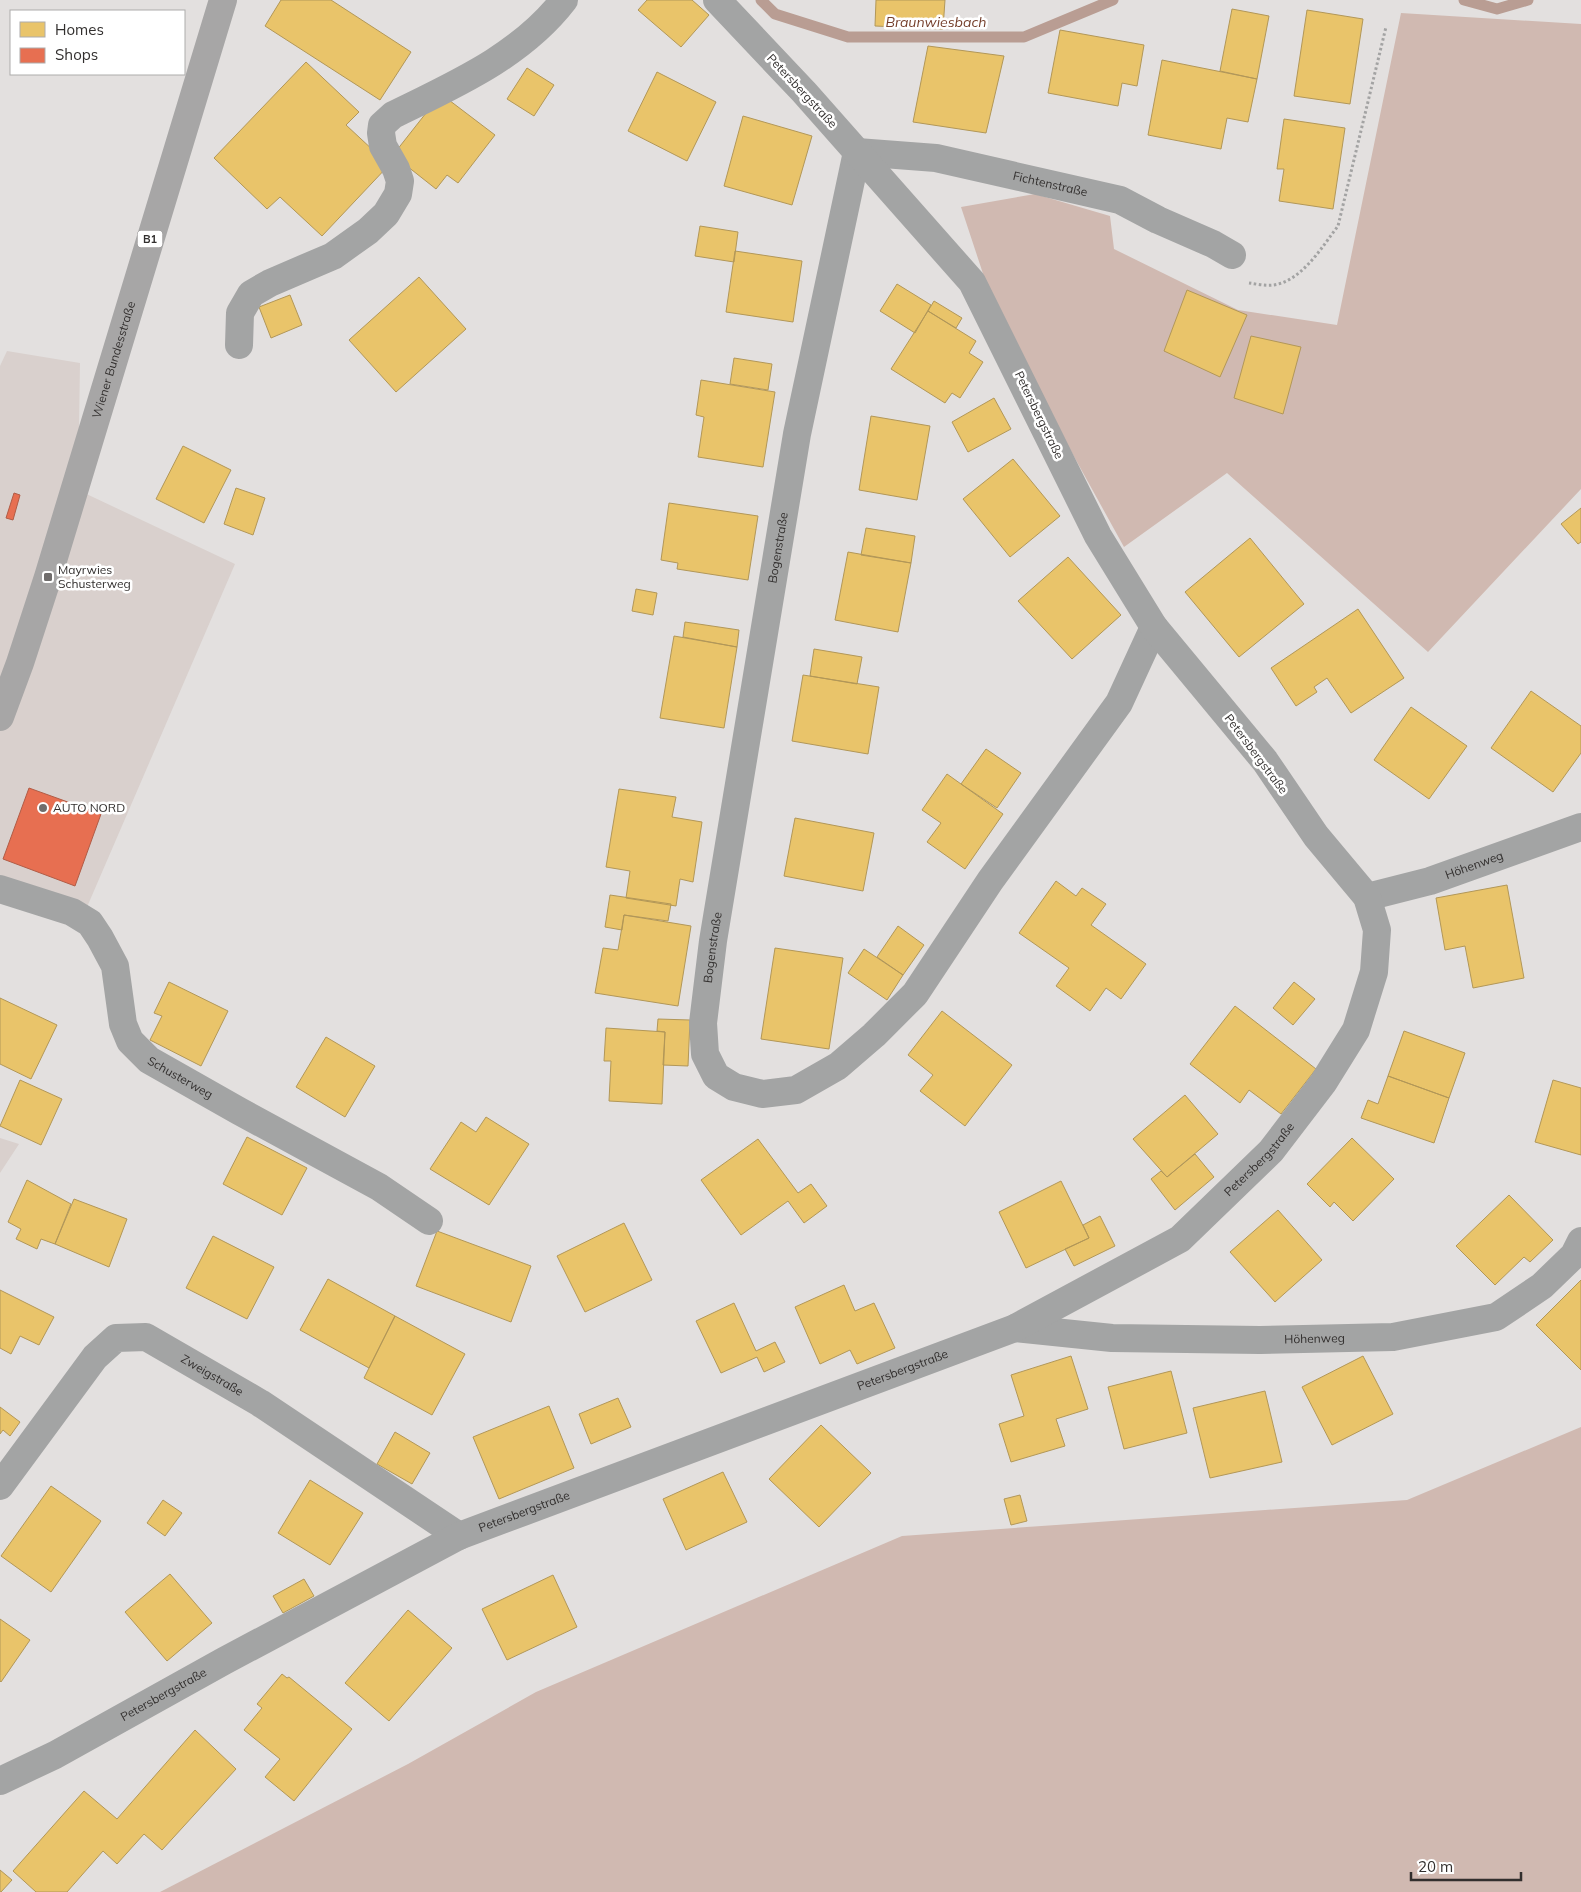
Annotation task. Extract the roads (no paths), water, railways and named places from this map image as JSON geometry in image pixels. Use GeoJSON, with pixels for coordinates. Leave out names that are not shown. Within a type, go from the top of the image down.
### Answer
{"type":"FeatureCollection","features":[{"type":"Feature","properties":{"kind":"main road","name":"Wiener Bundesstraße"},"geometry":{"type":"LineString","coordinates":[[0,717],[48,577],[223,0]]}},
{"type":"Feature","properties":{"kind":"street"},"geometry":{"type":"LineString","coordinates":[[240,345],[240,313],[251,294],[333,256],[368,231],[386,214],[398,194],[400,181],[396,168],[383,146],[382,125],[393,115],[475,74],[523,42],[564,0]]}},
{"type":"Feature","properties":{"kind":"street","name":"Petersbergstraße"},"geometry":{"type":"LineString","coordinates":[[0,1781],[55,1755],[224,1661],[459,1536],[1015,1328],[1180,1240],[1271,1151],[1323,1083],[1356,1030],[1374,972],[1377,938],[1377,930],[1367,897],[1316,836],[1265,762],[1154,627],[1098,536],[972,282],[804,92],[717,0]]}},
{"type":"Feature","properties":{"kind":"street","name":"Fichtenstraße"},"geometry":{"type":"LineString","coordinates":[[857,152],[936,158],[1120,200],[1158,220],[1222,249]]}},
{"type":"Feature","properties":{"kind":"street","name":"Bogenstraße"},"geometry":{"type":"LineString","coordinates":[[857,152],[797,434],[713,942],[703,1023],[705,1054],[716,1076],[734,1087],[762,1094],[796,1090],[838,1066],[874,1035],[915,994],[990,881],[1119,703],[1154,627]]}},
{"type":"Feature","properties":{"kind":"street","name":"Höhenweg"},"geometry":{"type":"LineString","coordinates":[[1367,897],[1430,881],[1581,827]]}},
{"type":"Feature","properties":{"kind":"street","name":"Schusterweg"},"geometry":{"type":"LineString","coordinates":[[0,889],[72,912],[90,923],[115,966],[123,1024],[130,1041],[148,1060],[379,1187],[429,1221]]}},
{"type":"Feature","properties":{"kind":"street","name":"Höhenweg"},"geometry":{"type":"LineString","coordinates":[[1015,1328],[1112,1338],[1260,1340],[1393,1337],[1496,1317],[1542,1286],[1574,1255],[1581,1241]]}},
{"type":"Feature","properties":{"kind":"street","name":"Zweigstraße"},"geometry":{"type":"LineString","coordinates":[[0,1486],[95,1358],[116,1338],[146,1337],[260,1403],[459,1536]]}},
{"type":"Feature","properties":{"kind":"waterway","name":"Braunwiesbach"},"geometry":{"type":"LineString","coordinates":[[761,0],[775,14],[848,37],[1024,37],[1113,0]]}},
{"type":"Feature","properties":{"kind":"waterway","name":"Braunwiesbach"},"geometry":{"type":"LineString","coordinates":[[1464,0],[1497,9],[1528,0]]}},
{"type":"Feature","properties":{"kind":"place","name":"Mayrwies Schusterweg"},"geometry":{"type":"Point","coordinates":[48,577]}},
{"type":"Feature","properties":{"kind":"place","name":"AUTO NORD"},"geometry":{"type":"Point","coordinates":[43,808]}}]}
